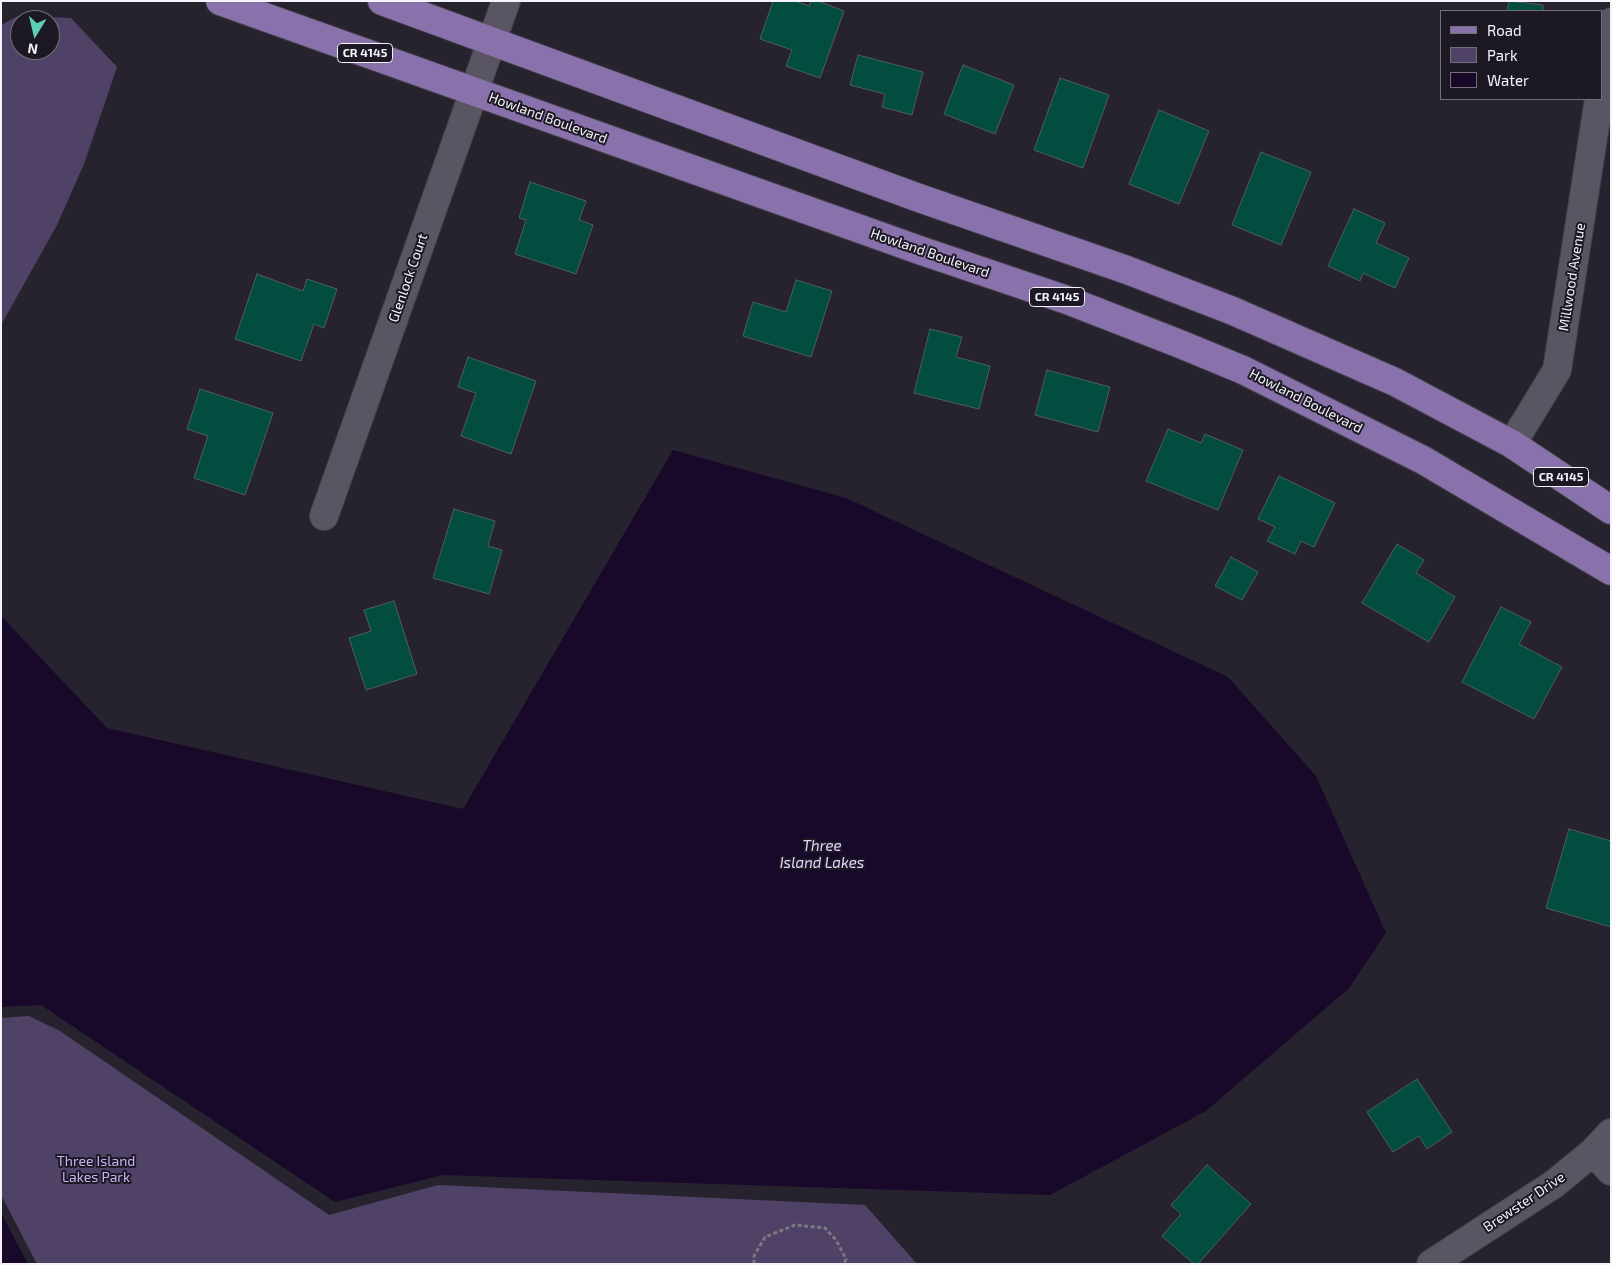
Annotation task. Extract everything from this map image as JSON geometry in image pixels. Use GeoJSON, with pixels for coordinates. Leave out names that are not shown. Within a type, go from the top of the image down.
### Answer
{"type":"FeatureCollection","features":[{"type":"Feature","properties":{"kind":"main road","name":"Howland Boulevard"},"geometry":{"type":"LineString","coordinates":[[220,1],[922,251],[1075,303],[1242,370],[1423,460],[1611,572]]}},
{"type":"Feature","properties":{"kind":"main road","name":"CR 4145"},"geometry":{"type":"LineString","coordinates":[[382,1],[919,198],[1127,270],[1233,311],[1395,382],[1512,444],[1611,510]]}},
{"type":"Feature","properties":{"kind":"street","name":"Glenlock Court"},"geometry":{"type":"LineString","coordinates":[[324,516],[506,1]]}},
{"type":"Feature","properties":{"kind":"street"},"geometry":{"type":"LineString","coordinates":[[1602,80],[1611,22]]}},
{"type":"Feature","properties":{"kind":"street","name":"Millwood Avenue"},"geometry":{"type":"LineString","coordinates":[[1512,444],[1557,370],[1599,100]]}},
{"type":"Feature","properties":{"kind":"street","name":"Brewster Drive"},"geometry":{"type":"LineString","coordinates":[[1431,1264],[1605,1152]]}},
{"type":"Feature","properties":{"kind":"path"},"geometry":{"type":"LineString","coordinates":[[754,1264],[754,1256],[766,1237],[795,1225],[826,1228],[836,1240],[846,1259],[844,1264]]}},
{"type":"Feature","properties":{"kind":"green space"},"geometry":{"type":"Polygon","coordinates":[[[60,18],[71,18],[117,67],[84,164],[57,225],[1,325],[1,25],[10,20],[10,60],[60,60],[60,18]]]}},
{"type":"Feature","properties":{"kind":"green space","name":"Three Island Lakes Park"},"geometry":{"type":"Polygon","coordinates":[[[29,1016],[60,1031],[329,1215],[438,1185],[865,1205],[917,1264],[37,1264],[1,1195],[1,1018],[29,1016]]]}},
{"type":"Feature","properties":{"kind":"water","name":"Three Island Lakes"},"geometry":{"type":"Polygon","coordinates":[[[673,450],[846,498],[1228,677],[1316,776],[1386,933],[1349,988],[1206,1111],[1050,1195],[443,1175],[335,1202],[41,1005],[1,1007],[1,616],[107,728],[463,809],[673,450]]]}},
{"type":"Feature","properties":{"kind":"water"},"geometry":{"type":"Polygon","coordinates":[[[1,1213],[28,1264],[1,1264],[1,1213]]]}},
{"type":"Feature","properties":{"kind":"building"},"geometry":{"type":"Polygon","coordinates":[[[773,1],[795,1],[809,6],[811,1],[818,1],[844,11],[820,78],[786,66],[792,50],[760,39],[773,1]]]}},
{"type":"Feature","properties":{"kind":"building"},"geometry":{"type":"Polygon","coordinates":[[[1509,1],[1543,5],[1543,10],[1507,10],[1509,1]]]}},
{"type":"Feature","properties":{"kind":"building"},"geometry":{"type":"Polygon","coordinates":[[[858,55],[923,72],[912,115],[882,107],[885,94],[850,85],[858,55]]]}},
{"type":"Feature","properties":{"kind":"building"},"geometry":{"type":"Polygon","coordinates":[[[963,65],[1014,85],[995,134],[944,114],[963,65]]]}},
{"type":"Feature","properties":{"kind":"building"},"geometry":{"type":"Polygon","coordinates":[[[1060,78],[1109,95],[1083,168],[1034,150],[1060,78]]]}},
{"type":"Feature","properties":{"kind":"building"},"geometry":{"type":"Polygon","coordinates":[[[1159,110],[1209,131],[1179,204],[1129,184],[1159,110]]]}},
{"type":"Feature","properties":{"kind":"building"},"geometry":{"type":"Polygon","coordinates":[[[1261,152],[1311,172],[1281,245],[1232,225],[1261,152]]]}},
{"type":"Feature","properties":{"kind":"building"},"geometry":{"type":"Polygon","coordinates":[[[530,182],[586,201],[579,220],[593,225],[576,274],[515,254],[526,220],[519,218],[530,182]]]}},
{"type":"Feature","properties":{"kind":"building"},"geometry":{"type":"Polygon","coordinates":[[[1354,209],[1385,223],[1376,243],[1409,258],[1395,288],[1363,273],[1360,281],[1328,266],[1354,209]]]}},
{"type":"Feature","properties":{"kind":"building"},"geometry":{"type":"Polygon","coordinates":[[[257,274],[303,291],[307,279],[337,289],[324,328],[314,324],[301,361],[235,339],[257,274]]]}},
{"type":"Feature","properties":{"kind":"building"},"geometry":{"type":"Polygon","coordinates":[[[796,280],[832,291],[811,357],[743,336],[753,302],[786,312],[796,280]]]}},
{"type":"Feature","properties":{"kind":"building"},"geometry":{"type":"Polygon","coordinates":[[[930,329],[962,337],[956,357],[990,366],[979,409],[914,393],[930,329]]]}},
{"type":"Feature","properties":{"kind":"building"},"geometry":{"type":"Polygon","coordinates":[[[468,357],[536,381],[511,454],[461,436],[476,393],[458,387],[468,357]]]}},
{"type":"Feature","properties":{"kind":"building"},"geometry":{"type":"Polygon","coordinates":[[[1047,370],[1110,387],[1098,432],[1035,415],[1047,370]]]}},
{"type":"Feature","properties":{"kind":"building"},"geometry":{"type":"Polygon","coordinates":[[[200,389],[273,413],[245,495],[194,478],[208,436],[187,429],[200,389]]]}},
{"type":"Feature","properties":{"kind":"building"},"geometry":{"type":"Polygon","coordinates":[[[1168,429],[1201,443],[1205,434],[1243,450],[1218,510],[1146,481],[1168,429]]]}},
{"type":"Feature","properties":{"kind":"building"},"geometry":{"type":"Polygon","coordinates":[[[1279,476],[1335,503],[1314,547],[1301,541],[1295,554],[1267,541],[1275,527],[1258,519],[1279,476]]]}},
{"type":"Feature","properties":{"kind":"building"},"geometry":{"type":"Polygon","coordinates":[[[454,509],[495,521],[488,546],[502,550],[489,594],[433,578],[454,509]]]}},
{"type":"Feature","properties":{"kind":"building"},"geometry":{"type":"Polygon","coordinates":[[[1397,544],[1424,560],[1416,573],[1455,597],[1429,642],[1362,603],[1397,544]]]}},
{"type":"Feature","properties":{"kind":"building"},"geometry":{"type":"Polygon","coordinates":[[[1231,557],[1258,572],[1242,600],[1215,586],[1231,557]]]}},
{"type":"Feature","properties":{"kind":"building"},"geometry":{"type":"Polygon","coordinates":[[[394,601],[417,674],[366,690],[349,638],[371,631],[364,610],[394,601]]]}},
{"type":"Feature","properties":{"kind":"building"},"geometry":{"type":"Polygon","coordinates":[[[1501,607],[1531,622],[1519,644],[1562,667],[1534,719],[1462,682],[1501,607]]]}},
{"type":"Feature","properties":{"kind":"building"},"geometry":{"type":"Polygon","coordinates":[[[1569,829],[1611,841],[1611,927],[1546,908],[1569,829]]]}},
{"type":"Feature","properties":{"kind":"building"},"geometry":{"type":"Polygon","coordinates":[[[1417,1079],[1452,1132],[1427,1149],[1419,1136],[1393,1152],[1367,1112],[1417,1079]]]}},
{"type":"Feature","properties":{"kind":"building"},"geometry":{"type":"Polygon","coordinates":[[[1207,1165],[1251,1204],[1198,1264],[1194,1264],[1162,1236],[1181,1214],[1171,1205],[1207,1165]]]}}]}
